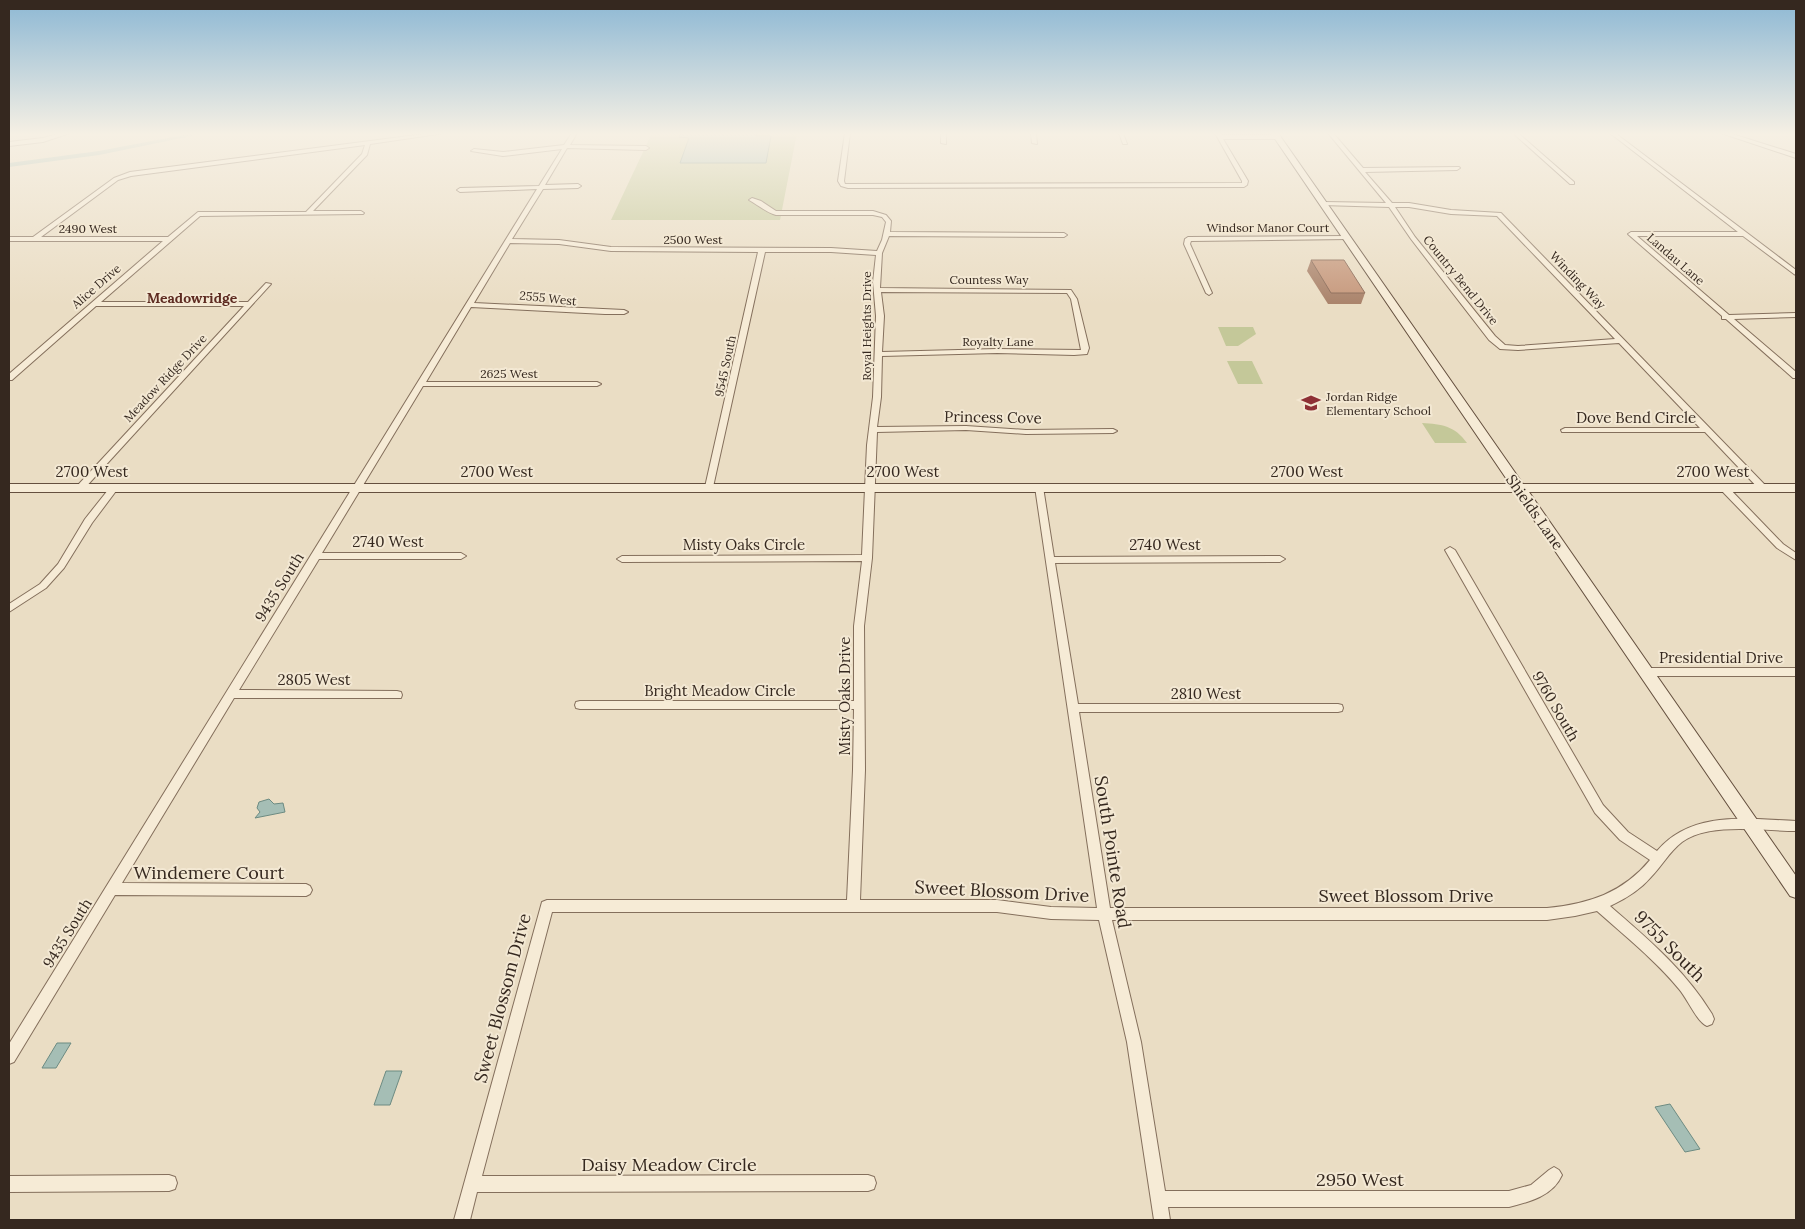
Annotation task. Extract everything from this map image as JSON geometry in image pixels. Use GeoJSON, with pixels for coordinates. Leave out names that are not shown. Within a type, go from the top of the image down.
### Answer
{"type":"FeatureCollection","features":[{"type":"Feature","properties":{"kind":"main road","name":"Shields Lane"},"geometry":{"type":"LineString","coordinates":[[1315,190],[1796,890]]}},
{"type":"Feature","properties":{"kind":"main road","name":"2700 West"},"geometry":{"type":"LineString","coordinates":[[9,488],[1796,488]]}},
{"type":"Feature","properties":{"kind":"street"},"geometry":{"type":"LineString","coordinates":[[34,239],[100,190]]}},
{"type":"Feature","properties":{"kind":"street"},"geometry":{"type":"LineString","coordinates":[[309,212],[330,190]]}},
{"type":"Feature","properties":{"kind":"street","name":"9435 South"},"geometry":{"type":"LineString","coordinates":[[9,1057],[539,190]]}},
{"type":"Feature","properties":{"kind":"street","name":"Country Bend Drive"},"geometry":{"type":"LineString","coordinates":[[1379,190],[1419,246],[1492,338],[1503,347],[1545,348],[1595,341],[1621,341]]}},
{"type":"Feature","properties":{"kind":"street"},"geometry":{"type":"LineString","coordinates":[[1688,190],[1796,273]]}},
{"type":"Feature","properties":{"kind":"street"},"geometry":{"type":"LineString","coordinates":[[752,200],[760,202],[768,211],[776,213],[878,214],[888,218],[887,234],[1064,235]]}},
{"type":"Feature","properties":{"kind":"street","name":"Winding Way"},"geometry":{"type":"LineString","coordinates":[[1324,204],[1417,205],[1458,213],[1499,214],[1763,488]]}},
{"type":"Feature","properties":{"kind":"street"},"geometry":{"type":"LineString","coordinates":[[309,212],[361,212]]}},
{"type":"Feature","properties":{"kind":"street","name":"Alice Drive"},"geometry":{"type":"LineString","coordinates":[[9,378],[200,213],[309,212]]}},
{"type":"Feature","properties":{"kind":"street","name":"Royal Heights Drive"},"geometry":{"type":"LineString","coordinates":[[869,487],[872,430],[877,397],[880,316],[877,290],[879,252],[887,234]]}},
{"type":"Feature","properties":{"kind":"street","name":"Landau Lane"},"geometry":{"type":"LineString","coordinates":[[1725,317],[1631,234],[1745,234]]}},
{"type":"Feature","properties":{"kind":"street","name":"Windsor Manor Court"},"geometry":{"type":"LineString","coordinates":[[1209,293],[1187,244],[1188,239],[1347,238]]}},
{"type":"Feature","properties":{"kind":"street","name":"2490 West"},"geometry":{"type":"LineString","coordinates":[[9,239],[168,239]]}},
{"type":"Feature","properties":{"kind":"street","name":"2500 West"},"geometry":{"type":"LineString","coordinates":[[509,241],[558,242],[610,250],[879,252]]}},
{"type":"Feature","properties":{"kind":"street","name":"9545 South"},"geometry":{"type":"LineString","coordinates":[[709,487],[762,250]]}},
{"type":"Feature","properties":{"kind":"street","name":"Meadow Ridge Drive"},"geometry":{"type":"LineString","coordinates":[[80,488],[268,284]]}},
{"type":"Feature","properties":{"kind":"street","name":"Countess Way"},"geometry":{"type":"LineString","coordinates":[[877,290],[1069,291],[1074,299],[1079,320]]}},
{"type":"Feature","properties":{"kind":"street"},"geometry":{"type":"LineString","coordinates":[[94,304],[250,304]]}},
{"type":"Feature","properties":{"kind":"street","name":"2555 West"},"geometry":{"type":"LineString","coordinates":[[469,305],[527,306],[570,312],[624,312]]}},
{"type":"Feature","properties":{"kind":"street"},"geometry":{"type":"LineString","coordinates":[[1725,317],[1796,315]]}},
{"type":"Feature","properties":{"kind":"street"},"geometry":{"type":"LineString","coordinates":[[1725,317],[1796,376]]}},
{"type":"Feature","properties":{"kind":"street","name":"Royalty Lane"},"geometry":{"type":"LineString","coordinates":[[878,354],[1084,352],[1085,343],[1079,320]]}},
{"type":"Feature","properties":{"kind":"street","name":"2625 West"},"geometry":{"type":"LineString","coordinates":[[421,384],[597,384]]}},
{"type":"Feature","properties":{"kind":"street","name":"Princess Cove"},"geometry":{"type":"LineString","coordinates":[[872,430],[972,428],[1026,432],[1113,431]]}},
{"type":"Feature","properties":{"kind":"street","name":"Dove Bend Circle"},"geometry":{"type":"LineString","coordinates":[[1565,430],[1708,430]]}},
{"type":"Feature","properties":{"kind":"street"},"geometry":{"type":"LineString","coordinates":[[9,609],[43,586],[61,566],[88,522],[114,487]]}},
{"type":"Feature","properties":{"kind":"street","name":"Misty Oaks Drive"},"geometry":{"type":"LineString","coordinates":[[853,906],[859,705],[859,626],[867,558],[869,487]]}},
{"type":"Feature","properties":{"kind":"street","name":"South Pointe Road"},"geometry":{"type":"LineString","coordinates":[[1039,487],[1104,914],[1112,958],[1134,1042],[1162,1220]]}},
{"type":"Feature","properties":{"kind":"street"},"geometry":{"type":"LineString","coordinates":[[1724,487],[1780,546],[1796,557]]}},
{"type":"Feature","properties":{"kind":"street","name":"9760 South"},"geometry":{"type":"LineString","coordinates":[[1450,550],[1599,809],[1624,836],[1658,859]]}},
{"type":"Feature","properties":{"kind":"street","name":"2740 West"},"geometry":{"type":"LineString","coordinates":[[316,556],[461,556]]}},
{"type":"Feature","properties":{"kind":"street","name":"Misty Oaks Circle"},"geometry":{"type":"LineString","coordinates":[[622,559],[867,558]]}},
{"type":"Feature","properties":{"kind":"street","name":"2740 West"},"geometry":{"type":"LineString","coordinates":[[1050,560],[1280,559]]}},
{"type":"Feature","properties":{"kind":"street","name":"Presidential Drive"},"geometry":{"type":"LineString","coordinates":[[1646,672],[1796,672]]}},
{"type":"Feature","properties":{"kind":"street","name":"2805 West"},"geometry":{"type":"LineString","coordinates":[[231,694],[397,695]]}},
{"type":"Feature","properties":{"kind":"street","name":"Bright Meadow Circle"},"geometry":{"type":"LineString","coordinates":[[580,705],[859,705]]}},
{"type":"Feature","properties":{"kind":"street","name":"2810 West"},"geometry":{"type":"LineString","coordinates":[[1073,708],[1338,708]]}},
{"type":"Feature","properties":{"kind":"street","name":"Sweet Blossom Drive"},"geometry":{"type":"LineString","coordinates":[[462,1220],[547,906],[997,906],[1052,913],[1104,914],[1548,914],[1600,905],[1618,898],[1632,887],[1684,834],[1706,828],[1796,826]]}},
{"type":"Feature","properties":{"kind":"street","name":"Windemere Court"},"geometry":{"type":"LineString","coordinates":[[112,889],[306,890]]}},
{"type":"Feature","properties":{"kind":"street","name":"9755 South"},"geometry":{"type":"LineString","coordinates":[[1600,905],[1680,978],[1695,998],[1707,1019]]}},
{"type":"Feature","properties":{"kind":"street","name":"2950 West"},"geometry":{"type":"LineString","coordinates":[[1159,1199],[1509,1199],[1535,1192],[1554,1175]]}},
{"type":"Feature","properties":{"kind":"street"},"geometry":{"type":"LineString","coordinates":[[9,1184],[170,1183]]}},
{"type":"Feature","properties":{"kind":"street","name":"Daisy Meadow Circle"},"geometry":{"type":"LineString","coordinates":[[471,1184],[868,1183]]}},
{"type":"Feature","properties":{"kind":"green space"},"geometry":{"type":"Polygon","coordinates":[[[625,190],[786,190],[780,220],[611,220],[625,190]]]}},
{"type":"Feature","properties":{"kind":"green space"},"geometry":{"type":"Polygon","coordinates":[[[1218,327],[1253,327],[1256,334],[1238,346],[1226,346],[1218,327]]]}},
{"type":"Feature","properties":{"kind":"green space"},"geometry":{"type":"Polygon","coordinates":[[[1227,361],[1252,361],[1263,384],[1238,384],[1227,361]]]}},
{"type":"Feature","properties":{"kind":"green space"},"geometry":{"type":"Polygon","coordinates":[[[1422,423],[1436,424],[1453,429],[1467,443],[1435,443],[1422,423]]]}},
{"type":"Feature","properties":{"kind":"water"},"geometry":{"type":"Polygon","coordinates":[[[269,799],[274,804],[283,803],[285,812],[255,818],[260,812],[257,808],[259,802],[269,799]]]}},
{"type":"Feature","properties":{"kind":"water"},"geometry":{"type":"Polygon","coordinates":[[[57,1043],[71,1043],[56,1068],[42,1068],[57,1043]]]}},
{"type":"Feature","properties":{"kind":"water"},"geometry":{"type":"Polygon","coordinates":[[[386,1071],[402,1071],[390,1105],[374,1105],[386,1071]]]}},
{"type":"Feature","properties":{"kind":"water"},"geometry":{"type":"Polygon","coordinates":[[[1670,1104],[1700,1149],[1685,1152],[1655,1107],[1670,1104]]]}},
{"type":"Feature","properties":{"kind":"building"},"geometry":{"type":"Polygon","coordinates":[[[1311,260],[1344,260],[1365,293],[1331,293],[1311,260]]]}},
{"type":"Feature","properties":{"kind":"place","name":"Jordan Ridge Elementary School"},"geometry":{"type":"Point","coordinates":[1311,403]}},
{"type":"Feature","properties":{"kind":"district","name":"Meadowridge"},"geometry":{"type":"Point","coordinates":[192,298]}}]}
